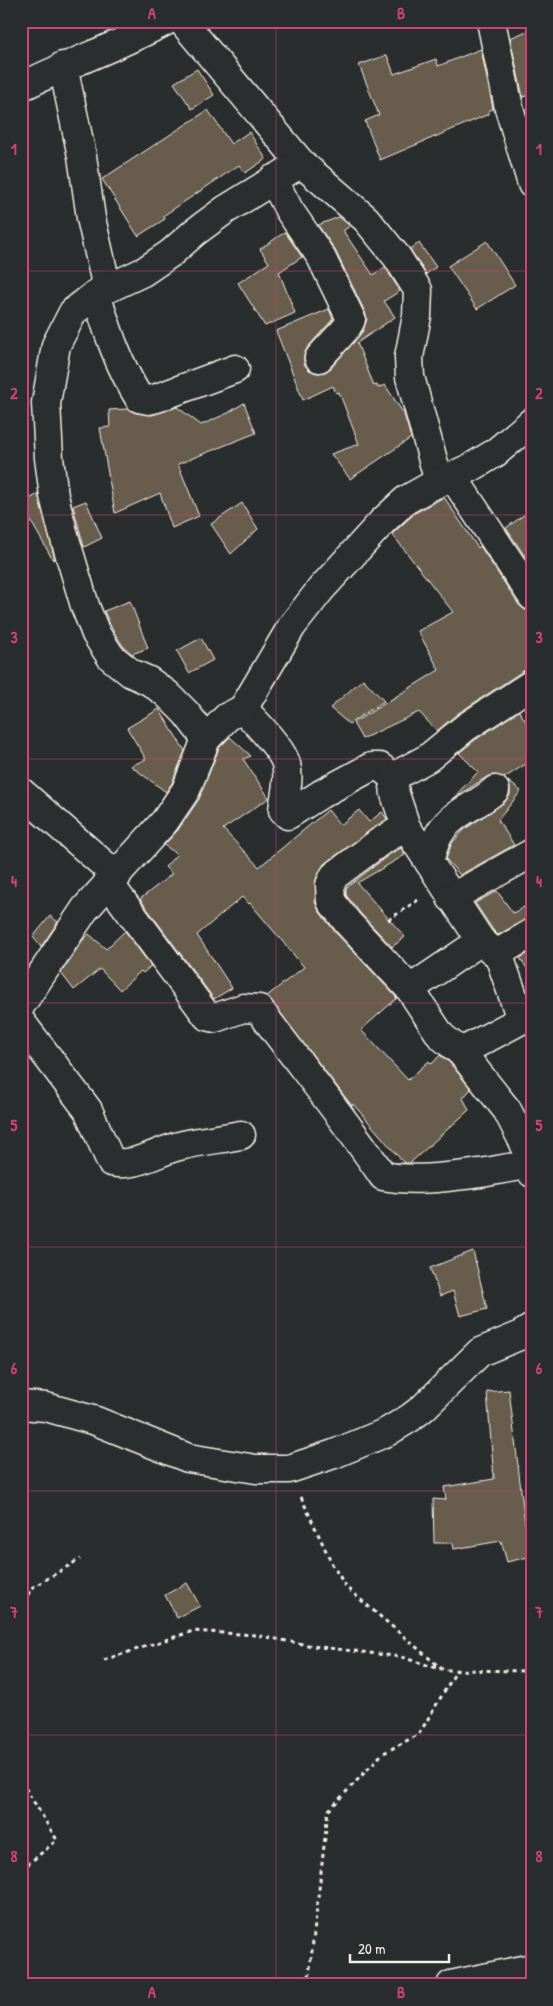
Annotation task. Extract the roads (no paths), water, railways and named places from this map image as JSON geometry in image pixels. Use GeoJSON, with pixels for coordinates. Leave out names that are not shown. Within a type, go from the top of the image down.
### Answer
{"type":"FeatureCollection","features":[{"type":"Feature","properties":{"kind":"street"},"geometry":{"type":"LineString","coordinates":[[21,87],[128,30],[166,21]]}},
{"type":"Feature","properties":{"kind":"street"},"geometry":{"type":"LineString","coordinates":[[182,21],[301,163],[366,219],[397,257],[418,290],[417,316],[409,357],[410,377],[446,479],[532,596]]}},
{"type":"Feature","properties":{"kind":"street"},"geometry":{"type":"LineString","coordinates":[[491,21],[509,108],[532,184]]}},
{"type":"Feature","properties":{"kind":"street"},"geometry":{"type":"LineString","coordinates":[[63,66],[82,156],[101,291],[112,347],[124,374],[139,398],[149,400],[235,369]]}},
{"type":"Feature","properties":{"kind":"street"},"geometry":{"type":"LineString","coordinates":[[206,739],[186,713],[167,694],[149,680],[131,673],[111,657],[96,634],[85,606],[63,532],[49,458],[46,403],[56,345],[73,312],[101,291],[143,272],[171,253],[194,232],[225,210],[301,163]]}},
{"type":"Feature","properties":{"kind":"street"},"geometry":{"type":"LineString","coordinates":[[273,179],[289,210],[322,257],[351,319],[349,327],[337,337],[319,358]]}},
{"type":"Feature","properties":{"kind":"street"},"geometry":{"type":"LineString","coordinates":[[21,1005],[85,909],[165,821],[186,790],[206,739],[226,717],[243,709],[292,626],[321,590],[383,521],[406,500],[472,468],[495,453],[532,422]]}},
{"type":"Feature","properties":{"kind":"street"},"geometry":{"type":"LineString","coordinates":[[393,777],[428,758],[466,727],[532,684]]}},
{"type":"Feature","properties":{"kind":"street"},"geometry":{"type":"LineString","coordinates":[[243,709],[266,733],[286,762],[288,775],[283,810],[288,815],[320,794],[371,767],[380,767],[393,777],[395,794],[406,827],[441,882],[490,947],[526,1017],[461,1052]]}},
{"type":"Feature","properties":{"kind":"street"},"geometry":{"type":"LineString","coordinates":[[441,882],[434,842],[449,821],[484,800],[496,790]]}},
{"type":"Feature","properties":{"kind":"street"},"geometry":{"type":"LineString","coordinates":[[21,792],[30,798],[112,879],[207,1016],[215,1018],[243,1008],[259,1010],[304,1072],[347,1124],[383,1176],[424,1178],[481,1173],[513,1166],[531,1169],[525,1145],[507,1110],[461,1052],[441,1036],[410,989],[333,906],[331,901],[331,881],[334,876],[381,840],[406,827]]}},
{"type":"Feature","properties":{"kind":"street"},"geometry":{"type":"LineString","coordinates":[[441,882],[532,853]]}},
{"type":"Feature","properties":{"kind":"street"},"geometry":{"type":"LineString","coordinates":[[410,989],[490,947],[532,933]]}},
{"type":"Feature","properties":{"kind":"street"},"geometry":{"type":"LineString","coordinates":[[21,1022],[88,1110],[111,1162],[120,1164],[132,1162],[178,1146],[241,1135]]}},
{"type":"Feature","properties":{"kind":"street"},"geometry":{"type":"LineString","coordinates":[[21,1405],[46,1407],[96,1421],[188,1458],[256,1469],[289,1469],[334,1454],[387,1432],[423,1408],[480,1352],[519,1336],[532,1328]]}},
{"type":"Feature","properties":{"kind":"street"},"geometry":{"type":"LineString","coordinates":[[450,1985],[532,1968]]}}]}
